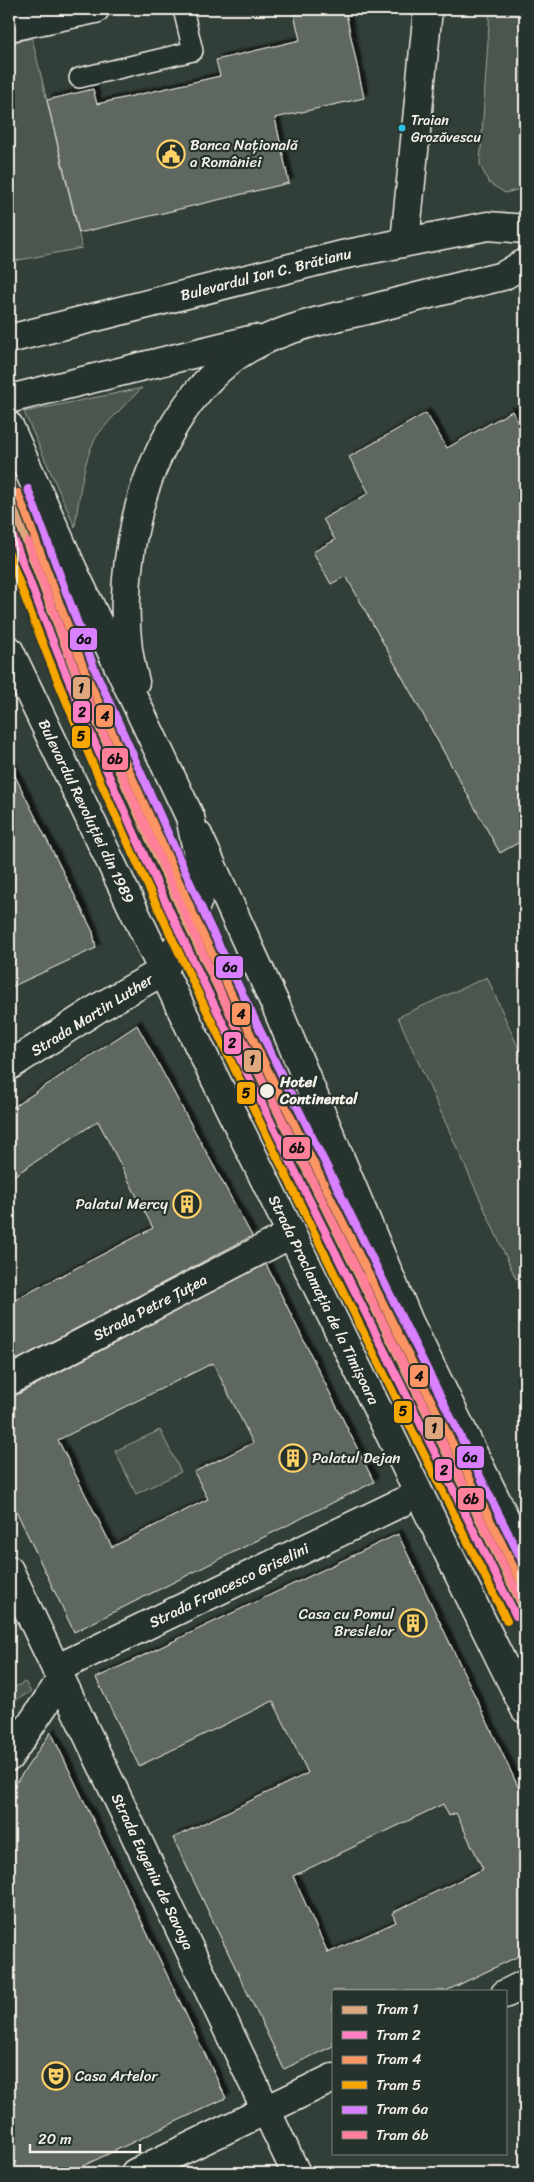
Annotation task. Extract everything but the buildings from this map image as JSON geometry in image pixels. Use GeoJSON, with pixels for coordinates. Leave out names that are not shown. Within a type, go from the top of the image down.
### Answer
{"type":"FeatureCollection","features":[{"type":"Feature","properties":{"kind":"street"},"geometry":{"type":"LineString","coordinates":[[9,27],[95,9]]}},
{"type":"Feature","properties":{"kind":"street"},"geometry":{"type":"LineString","coordinates":[[405,242],[428,9]]}},
{"type":"Feature","properties":{"kind":"street","name":"Bulevardul Ion C. Brătianu"},"geometry":{"type":"LineString","coordinates":[[9,339],[342,255],[488,226],[525,229]]}},
{"type":"Feature","properties":{"kind":"street"},"geometry":{"type":"LineString","coordinates":[[9,398],[287,331],[503,276],[525,263]]}},
{"type":"Feature","properties":{"kind":"street"},"geometry":{"type":"LineString","coordinates":[[158,752],[134,676],[127,629],[128,563],[141,497],[148,476],[184,410],[216,374],[248,348],[287,331]]}},
{"type":"Feature","properties":{"kind":"street"},"geometry":{"type":"LineString","coordinates":[[9,426],[73,570],[190,817],[276,1006],[410,1322],[525,1559]]}},
{"type":"Feature","properties":{"kind":"street","name":"Bulevardul Revoluției din 1989"},"geometry":{"type":"LineString","coordinates":[[9,650],[163,971]]}},
{"type":"Feature","properties":{"kind":"street","name":"Strada Martin Luther"},"geometry":{"type":"LineString","coordinates":[[9,1066],[100,1007],[163,971],[188,926],[200,892],[198,851],[190,817]]}},
{"type":"Feature","properties":{"kind":"street","name":"Strada Proclamația de la Timișoara"},"geometry":{"type":"LineString","coordinates":[[163,971],[525,1709]]}},
{"type":"Feature","properties":{"kind":"street","name":"Strada Petre Țuțea"},"geometry":{"type":"LineString","coordinates":[[9,1381],[291,1234]]}},
{"type":"Feature","properties":{"kind":"street","name":"Strada Francesco Griselini"},"geometry":{"type":"LineString","coordinates":[[58,1674],[402,1502]]}},
{"type":"Feature","properties":{"kind":"street","name":"Strada Eugeniu de Savoya"},"geometry":{"type":"LineString","coordinates":[[9,1570],[296,2173]]}},
{"type":"Feature","properties":{"kind":"street"},"geometry":{"type":"LineString","coordinates":[[9,1757],[58,1674]]}},
{"type":"Feature","properties":{"kind":"street"},"geometry":{"type":"LineString","coordinates":[[506,1994],[525,1984]]}},
{"type":"Feature","properties":{"kind":"street"},"geometry":{"type":"LineString","coordinates":[[135,2173],[332,2078]]}},
{"type":"Feature","properties":{"kind":"lane"},"geometry":{"type":"LineString","coordinates":[[79,78],[193,52],[183,9]]}},
{"type":"Feature","properties":{"kind":"shaded area"},"geometry":{"type":"Polygon","coordinates":[[[490,9],[525,9],[525,188],[505,193],[489,183],[480,165],[490,9]]]}},
{"type":"Feature","properties":{"kind":"shaded area"},"geometry":{"type":"Polygon","coordinates":[[[32,38],[82,248],[9,262],[9,43],[32,38]]]}},
{"type":"Feature","properties":{"kind":"shaded area"},"geometry":{"type":"Polygon","coordinates":[[[142,388],[109,421],[94,442],[82,478],[75,527],[24,412],[142,388]]]}},
{"type":"Feature","properties":{"kind":"shaded area"},"geometry":{"type":"Polygon","coordinates":[[[487,977],[525,1063],[525,1274],[516,1279],[398,1017],[487,977]]]}},
{"type":"Feature","properties":{"kind":"shaded area"},"geometry":{"type":"Polygon","coordinates":[[[320,1150],[347,1213],[360,1256],[310,1156],[320,1150]]]}},
{"type":"Feature","properties":{"kind":"shaded area"},"geometry":{"type":"Polygon","coordinates":[[[160,1430],[181,1472],[136,1494],[115,1451],[160,1430]]]}},
{"type":"Feature","properties":{"kind":"shaded area"},"geometry":{"type":"Polygon","coordinates":[[[25,1682],[31,1692],[9,1703],[9,1690],[25,1682]]]}},
{"type":"Feature","properties":{"kind":"tram line","name":"6a"},"geometry":{"type":"LineString","coordinates":[[28,489],[95,670],[206,918],[525,1567]]}},
{"type":"Feature","properties":{"kind":"tram line","name":"4"},"geometry":{"type":"LineString","coordinates":[[18,493],[86,674],[197,922],[276,1087],[525,1590]]}},
{"type":"Feature","properties":{"kind":"tram line","name":"1"},"geometry":{"type":"LineString","coordinates":[[9,496],[77,678],[188,926],[267,1091],[525,1612]]}},
{"type":"Feature","properties":{"kind":"tram line","name":"2"},"geometry":{"type":"LineString","coordinates":[[9,525],[73,691],[144,855],[298,1177],[516,1616]]}},
{"type":"Feature","properties":{"kind":"tram line","name":"6b"},"geometry":{"type":"LineString","coordinates":[[28,542],[78,677],[235,1024],[525,1608]]}},
{"type":"Feature","properties":{"kind":"tram line","name":"5"},"geometry":{"type":"LineString","coordinates":[[9,554],[31,614],[80,734],[159,910],[286,1176],[507,1621]]}},
{"type":"Feature","properties":{"kind":"place","name":"Traian Grozăvescu"},"geometry":{"type":"Point","coordinates":[402,128]}},
{"type":"Feature","properties":{"kind":"place","name":"Banca Națională a României"},"geometry":{"type":"Point","coordinates":[171,154]}},
{"type":"Feature","properties":{"kind":"place","name":"Hotel Continental"},"geometry":{"type":"Point","coordinates":[267,1091]}},
{"type":"Feature","properties":{"kind":"place","name":"Palatul Mercy"},"geometry":{"type":"Point","coordinates":[187,1204]}},
{"type":"Feature","properties":{"kind":"place","name":"Palatul Dejan"},"geometry":{"type":"Point","coordinates":[293,1458]}},
{"type":"Feature","properties":{"kind":"place","name":"Casa cu Pomul Breslelor"},"geometry":{"type":"Point","coordinates":[413,1623]}},
{"type":"Feature","properties":{"kind":"place","name":"Casa Artelor"},"geometry":{"type":"Point","coordinates":[56,2076]}}]}
